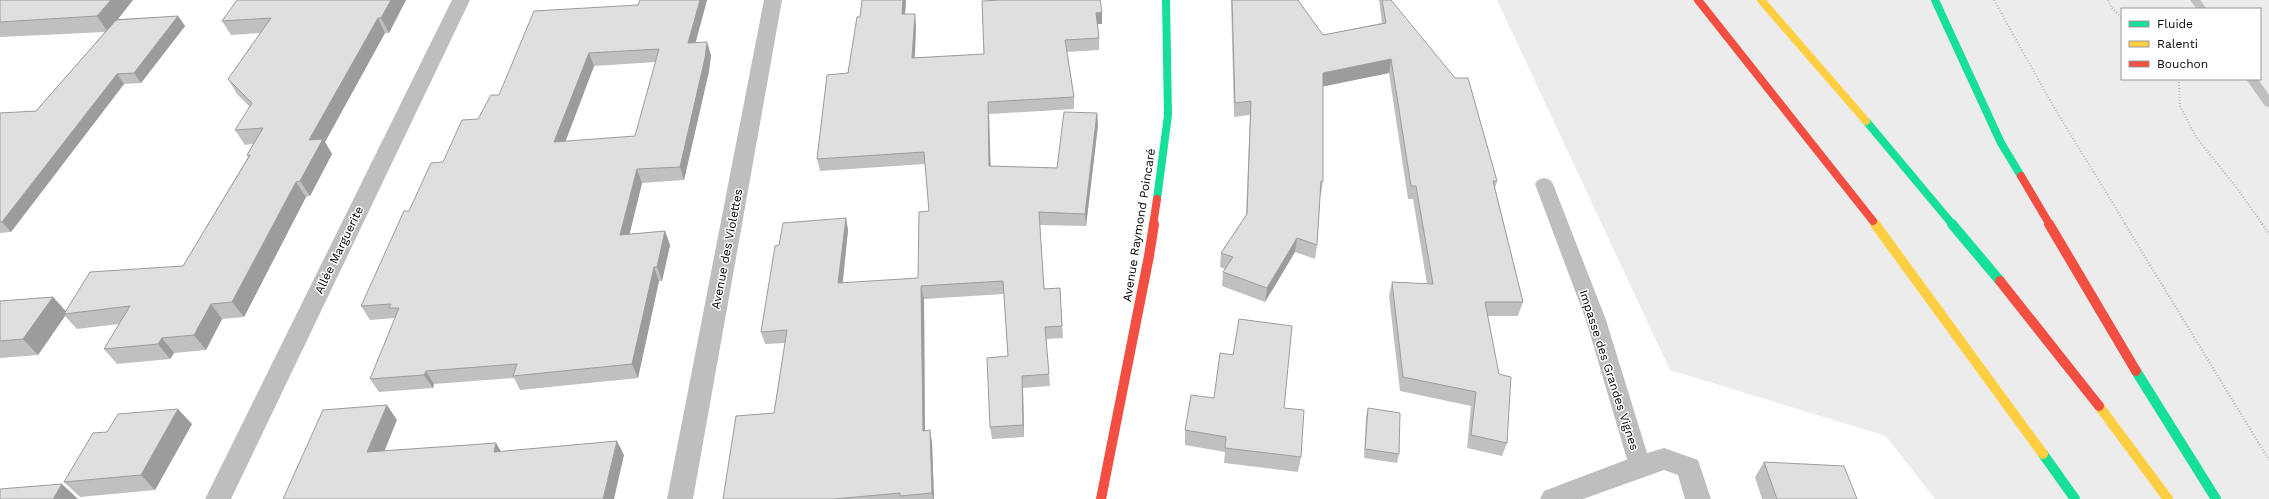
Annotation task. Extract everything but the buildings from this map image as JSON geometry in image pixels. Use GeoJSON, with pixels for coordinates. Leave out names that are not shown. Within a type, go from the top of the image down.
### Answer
{"type":"FeatureCollection","features":[{"type":"Feature","properties":{"kind":"main road","name":"Avenue Raymond Poincaré"},"geometry":{"type":"LineString","coordinates":[[1101,499],[1149,256],[1157,201],[1168,115],[1166,0]]}},
{"type":"Feature","properties":{"kind":"main road"},"geometry":{"type":"LineString","coordinates":[[1698,0],[1813,141],[1884,235],[2000,390],[2074,499]]}},
{"type":"Feature","properties":{"kind":"main road"},"geometry":{"type":"LineString","coordinates":[[1761,0],[1957,228],[2070,369],[2168,499]]}},
{"type":"Feature","properties":{"kind":"main road"},"geometry":{"type":"LineString","coordinates":[[1935,0],[2001,142],[2120,346],[2216,499]]}},
{"type":"Feature","properties":{"kind":"street","name":"Allée Marguerite"},"geometry":{"type":"LineString","coordinates":[[218,499],[461,0]]}},
{"type":"Feature","properties":{"kind":"street","name":"Avenue des Violettes"},"geometry":{"type":"LineString","coordinates":[[680,499],[773,0]]}},
{"type":"Feature","properties":{"kind":"street"},"geometry":{"type":"LineString","coordinates":[[1553,499],[1640,466],[1664,459],[1689,468],[1698,499]]}},
{"type":"Feature","properties":{"kind":"lane","name":"Impasse des Grandes Vignes"},"geometry":{"type":"LineString","coordinates":[[1544,184],[1596,320],[1640,466]]}},
{"type":"Feature","properties":{"kind":"path"},"geometry":{"type":"LineString","coordinates":[[1994,0],[2052,104],[2269,460]]}},
{"type":"Feature","properties":{"kind":"path"},"geometry":{"type":"LineString","coordinates":[[2108,0],[2111,8],[2121,17]]}},
{"type":"Feature","properties":{"kind":"path"},"geometry":{"type":"LineString","coordinates":[[2179,80],[2180,106],[2196,137],[2236,187],[2269,234]]}},
{"type":"Feature","properties":{"kind":"shaded area"},"geometry":{"type":"Polygon","coordinates":[[[1497,0],[2269,0],[2269,499],[1935,499],[1886,436],[1670,370],[1497,0]]]}},
{"type":"Feature","properties":{"kind":"waterway"},"geometry":{"type":"LineString","coordinates":[[2195,0],[2201,8]]}},
{"type":"Feature","properties":{"kind":"waterway"},"geometry":{"type":"LineString","coordinates":[[2253,80],[2269,103]]}},
{"type":"Feature","properties":{"kind":"traffic: fast"},"geometry":{"type":"LineString","coordinates":[[1157,199],[1168,115],[1166,0]]}},
{"type":"Feature","properties":{"kind":"traffic: fast"},"geometry":{"type":"LineString","coordinates":[[1935,0],[2001,143],[2021,176]]}},
{"type":"Feature","properties":{"kind":"traffic: fast"},"geometry":{"type":"LineString","coordinates":[[1866,121],[2000,281]]}},
{"type":"Feature","properties":{"kind":"traffic: fast"},"geometry":{"type":"LineString","coordinates":[[2136,371],[2216,499]]}},
{"type":"Feature","properties":{"kind":"traffic: fast"},"geometry":{"type":"LineString","coordinates":[[2043,454],[2075,499]]}},
{"type":"Feature","properties":{"kind":"traffic: slow"},"geometry":{"type":"LineString","coordinates":[[1761,0],[1866,121]]}},
{"type":"Feature","properties":{"kind":"traffic: slow"},"geometry":{"type":"LineString","coordinates":[[1873,221],[2043,454]]}},
{"type":"Feature","properties":{"kind":"traffic: slow"},"geometry":{"type":"LineString","coordinates":[[2099,406],[2168,499]]}},
{"type":"Feature","properties":{"kind":"traffic: jam"},"geometry":{"type":"LineString","coordinates":[[1698,0],[1873,221]]}},
{"type":"Feature","properties":{"kind":"traffic: jam"},"geometry":{"type":"LineString","coordinates":[[2021,176],[2136,371]]}},
{"type":"Feature","properties":{"kind":"traffic: jam"},"geometry":{"type":"LineString","coordinates":[[1101,499],[1149,256],[1157,199]]}},
{"type":"Feature","properties":{"kind":"traffic: jam"},"geometry":{"type":"LineString","coordinates":[[2000,281],[2099,406]]}}]}
